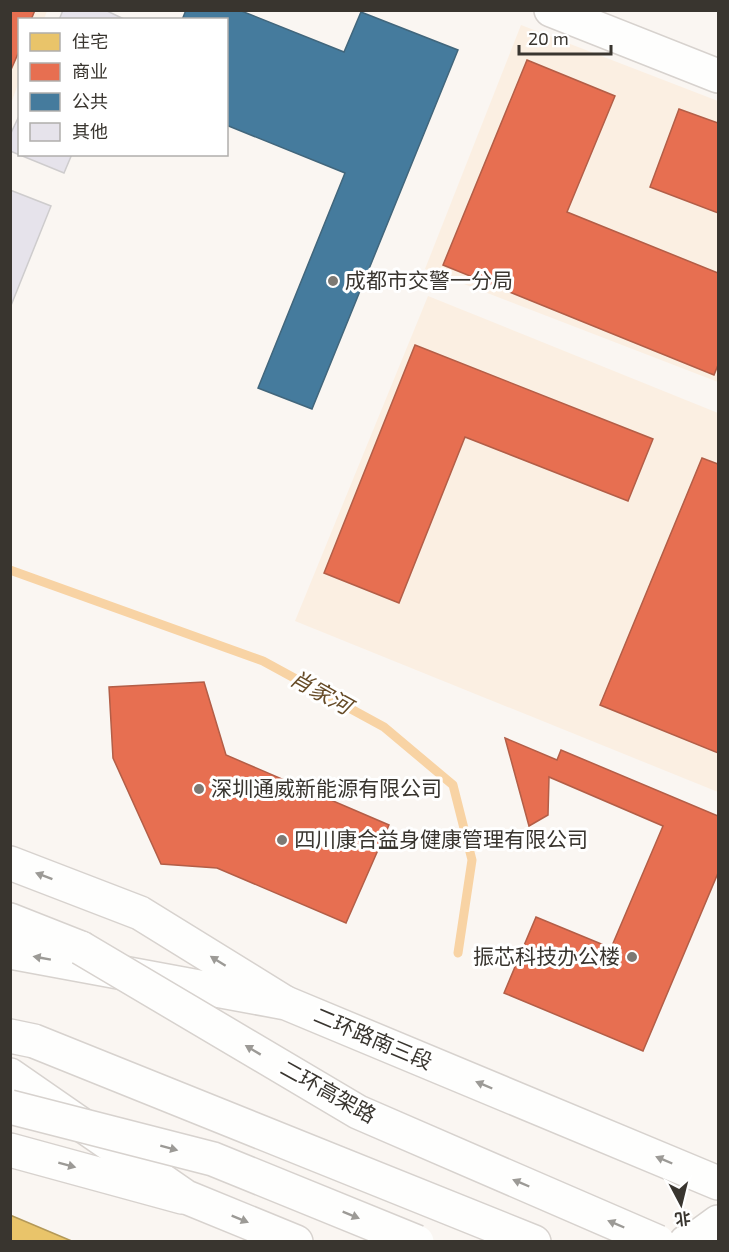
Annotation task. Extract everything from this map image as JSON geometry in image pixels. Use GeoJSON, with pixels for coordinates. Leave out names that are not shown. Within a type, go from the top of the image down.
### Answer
{"type":"FeatureCollection","features":[{"type":"Feature","properties":{"kind":"main road"},"geometry":{"type":"LineString","coordinates":[[551,10],[718,76]]}},
{"type":"Feature","properties":{"kind":"main road"},"geometry":{"type":"LineString","coordinates":[[10,863],[140,913],[286,1003]]}},
{"type":"Feature","properties":{"kind":"main road","name":"二环高架路"},"geometry":{"type":"LineString","coordinates":[[10,920],[81,948],[358,1112],[658,1242]]}},
{"type":"Feature","properties":{"kind":"main road","name":"二环路南三段"},"geometry":{"type":"LineString","coordinates":[[10,952],[286,1003],[718,1183]]}},
{"type":"Feature","properties":{"kind":"main road"},"geometry":{"type":"LineString","coordinates":[[18,1034],[534,1242]]}},
{"type":"Feature","properties":{"kind":"main road"},"geometry":{"type":"LineString","coordinates":[[10,1075],[186,1197]]}},
{"type":"Feature","properties":{"kind":"main road"},"geometry":{"type":"LineString","coordinates":[[10,1107],[213,1159],[417,1242]]}},
{"type":"Feature","properties":{"kind":"main road"},"geometry":{"type":"LineString","coordinates":[[10,1150],[186,1197],[296,1242]]}},
{"type":"Feature","properties":{"kind":"main road"},"geometry":{"type":"LineString","coordinates":[[686,1242],[696,1238],[718,1222]]}},
{"type":"Feature","properties":{"kind":"shaded area"},"geometry":{"type":"Polygon","coordinates":[[[11,11],[47,11],[44,18],[18,18],[18,84],[11,104],[11,11]]]}},
{"type":"Feature","properties":{"kind":"shaded area"},"geometry":{"type":"Polygon","coordinates":[[[521,25],[718,101],[718,382],[425,269],[521,25]]]}},
{"type":"Feature","properties":{"kind":"shaded area"},"geometry":{"type":"Polygon","coordinates":[[[428,296],[718,413],[718,792],[295,621],[428,296]]]}},
{"type":"Feature","properties":{"kind":"building: 住宅"},"geometry":{"type":"Polygon","coordinates":[[[10,1215],[74,1242],[10,1242],[10,1215]]]}},
{"type":"Feature","properties":{"kind":"building: 商业"},"geometry":{"type":"Polygon","coordinates":[[[10,10],[35,10],[32,18],[18,18],[18,54],[10,72],[10,10]]]}},
{"type":"Feature","properties":{"kind":"building: 商业"},"geometry":{"type":"Polygon","coordinates":[[[527,60],[615,96],[567,212],[718,273],[718,365],[714,375],[443,265],[527,60]]]}},
{"type":"Feature","properties":{"kind":"building: 商业"},"geometry":{"type":"Polygon","coordinates":[[[679,109],[718,123],[718,213],[650,187],[679,109]]]}},
{"type":"Feature","properties":{"kind":"building: 商业"},"geometry":{"type":"Polygon","coordinates":[[[415,345],[653,439],[628,501],[465,437],[399,603],[324,573],[415,345]]]}},
{"type":"Feature","properties":{"kind":"building: 商业"},"geometry":{"type":"Polygon","coordinates":[[[702,458],[718,464],[718,753],[600,705],[702,458]]]}},
{"type":"Feature","properties":{"kind":"building: 商业"},"geometry":{"type":"Polygon","coordinates":[[[204,682],[226,755],[389,825],[346,923],[217,868],[161,864],[113,758],[109,687],[204,682]]]}},
{"type":"Feature","properties":{"kind":"building: 商业"},"geometry":{"type":"Polygon","coordinates":[[[505,738],[557,760],[561,750],[718,816],[718,873],[643,1051],[504,993],[536,917],[611,948],[663,826],[549,777],[548,815],[529,826],[505,738]]]}},
{"type":"Feature","properties":{"kind":"building: 公共","name":"成都市交警一分局"},"geometry":{"type":"Polygon","coordinates":[[[186,10],[239,10],[344,52],[361,12],[458,50],[312,409],[258,388],[345,173],[228,126],[228,18],[183,18],[186,10]]]}},
{"type":"Feature","properties":{"kind":"building: 其他"},"geometry":{"type":"Polygon","coordinates":[[[63,10],[105,10],[122,18],[60,18],[63,10]]]}},
{"type":"Feature","properties":{"kind":"building: 其他"},"geometry":{"type":"Polygon","coordinates":[[[18,118],[18,154],[10,151],[10,135],[18,118]]]}},
{"type":"Feature","properties":{"kind":"building: 其他"},"geometry":{"type":"Polygon","coordinates":[[[22,156],[71,156],[64,173],[22,156]]]}},
{"type":"Feature","properties":{"kind":"building: 其他"},"geometry":{"type":"Polygon","coordinates":[[[10,190],[51,206],[10,308],[10,190]]]}},
{"type":"Feature","properties":{"kind":"waterway","name":"肖家河"},"geometry":{"type":"LineString","coordinates":[[10,570],[263,661],[384,727],[453,785],[472,860],[458,953]]}},
{"type":"Feature","properties":{"kind":"place","name":"成都市交警一分局"},"geometry":{"type":"Point","coordinates":[333,281]}},
{"type":"Feature","properties":{"kind":"place","name":"深圳通威新能源有限公司"},"geometry":{"type":"Point","coordinates":[199,789]}},
{"type":"Feature","properties":{"kind":"place","name":"四川康合益身健康管理有限公司"},"geometry":{"type":"Point","coordinates":[282,840]}},
{"type":"Feature","properties":{"kind":"place","name":"振芯科技办公楼"},"geometry":{"type":"Point","coordinates":[632,957]}}]}
